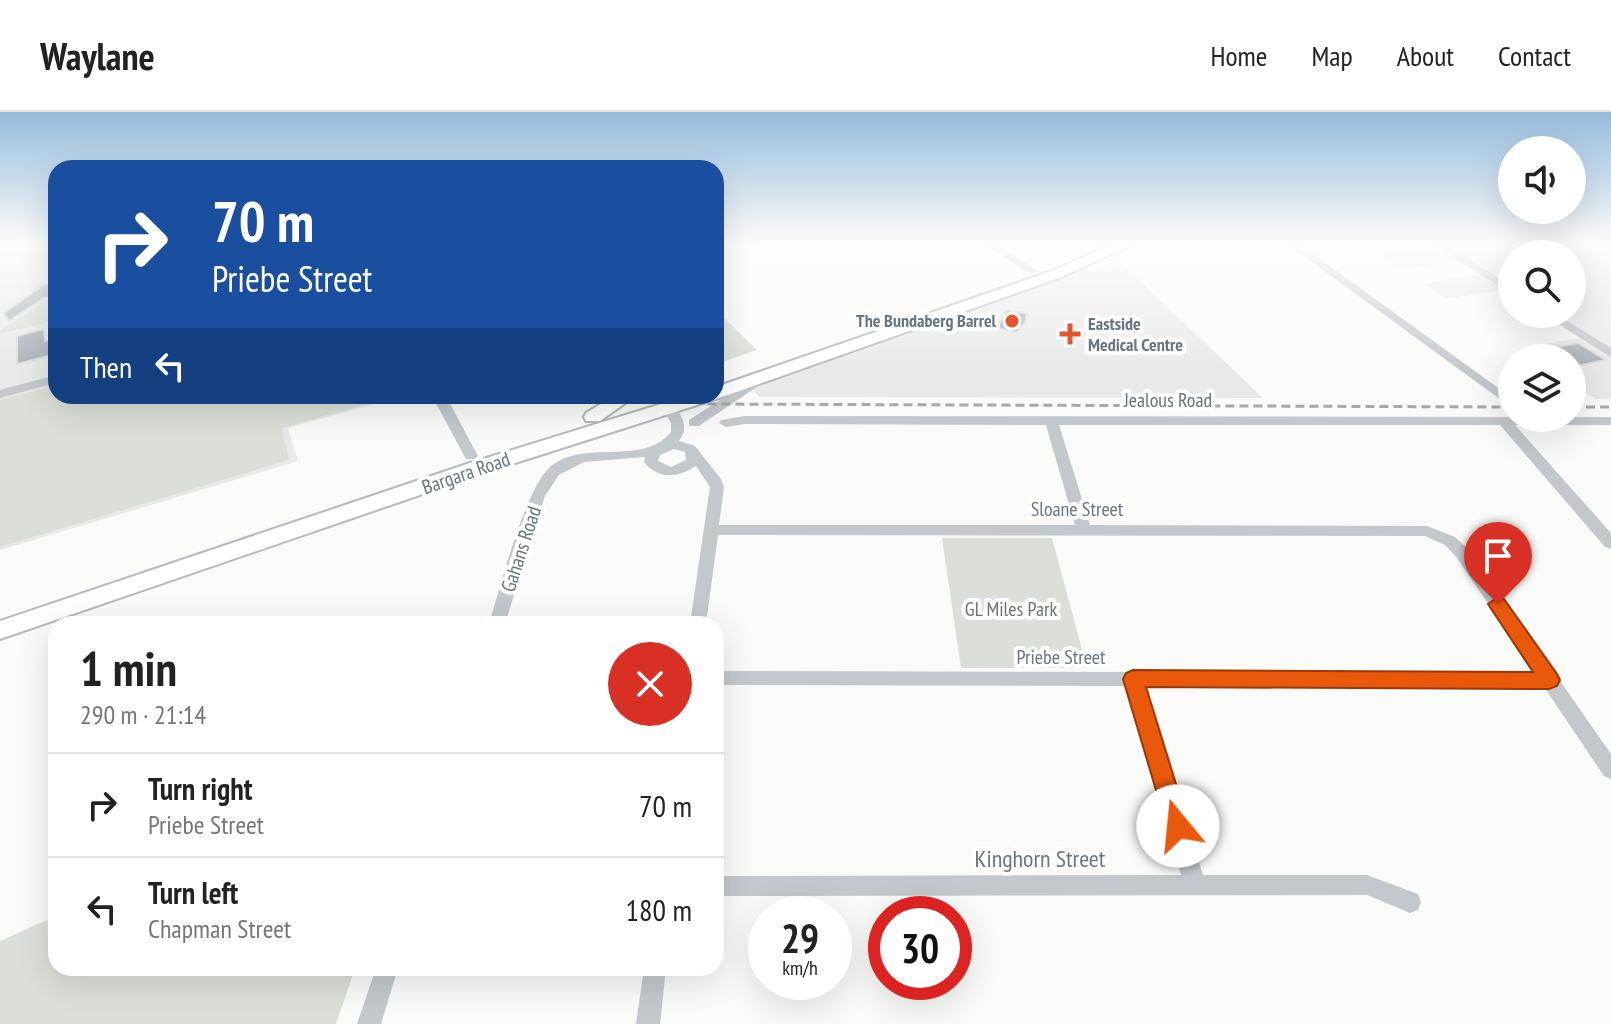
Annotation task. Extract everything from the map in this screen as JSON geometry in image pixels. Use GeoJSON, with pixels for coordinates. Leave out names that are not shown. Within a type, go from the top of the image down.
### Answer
{"type":"FeatureCollection","features":[{"type":"Feature","properties":{"kind":"main road"},"geometry":{"type":"LineString","coordinates":[[724,376],[1009,286]]}},
{"type":"Feature","properties":{"kind":"main road"},"geometry":{"type":"LineString","coordinates":[[724,390],[1013,286]]}},
{"type":"Feature","properties":{"kind":"main road"},"geometry":{"type":"LineString","coordinates":[[593,417],[613,404]]}},
{"type":"Feature","properties":{"kind":"main road","name":"Bargara Road"},"geometry":{"type":"LineString","coordinates":[[0,630],[227,552],[593,417],[646,404]]}},
{"type":"Feature","properties":{"kind":"main road","name":"Bargara Road"},"geometry":{"type":"LineString","coordinates":[[474,462],[652,404]]}},
{"type":"Feature","properties":{"kind":"street"},"geometry":{"type":"LineString","coordinates":[[1349,286],[1498,394]]}},
{"type":"Feature","properties":{"kind":"street"},"geometry":{"type":"LineString","coordinates":[[1571,328],[1611,353]]}},
{"type":"Feature","properties":{"kind":"street"},"geometry":{"type":"LineString","coordinates":[[724,403],[761,378]]}},
{"type":"Feature","properties":{"kind":"street"},"geometry":{"type":"LineString","coordinates":[[0,394],[48,381]]}},
{"type":"Feature","properties":{"kind":"street"},"geometry":{"type":"LineString","coordinates":[[443,404],[474,462]]}},
{"type":"Feature","properties":{"kind":"street"},"geometry":{"type":"LineString","coordinates":[[655,467],[651,458],[680,429],[670,404]]}},
{"type":"Feature","properties":{"kind":"street"},"geometry":{"type":"LineString","coordinates":[[673,404],[694,423]]}},
{"type":"Feature","properties":{"kind":"street"},"geometry":{"type":"LineString","coordinates":[[678,470],[692,462],[690,443],[694,423],[722,404]]}},
{"type":"Feature","properties":{"kind":"street","name":"Jealous Road"},"geometry":{"type":"LineString","coordinates":[[726,423],[745,420],[1498,421]]}},
{"type":"Feature","properties":{"kind":"street"},"geometry":{"type":"LineString","coordinates":[[1051,420],[1084,529]]}},
{"type":"Feature","properties":{"kind":"street","name":"Jealous Road"},"geometry":{"type":"LineString","coordinates":[[1586,420],[1611,421]]}},
{"type":"Feature","properties":{"kind":"street"},"geometry":{"type":"LineString","coordinates":[[1514,432],[1611,543]]}},
{"type":"Feature","properties":{"kind":"street"},"geometry":{"type":"LineString","coordinates":[[550,477],[563,465],[583,458],[640,454],[678,444],[693,453],[716,482],[699,616]]}},
{"type":"Feature","properties":{"kind":"street"},"geometry":{"type":"LineString","coordinates":[[550,477],[564,468],[590,461],[625,461],[666,471],[696,473],[706,481],[714,503]]}},
{"type":"Feature","properties":{"kind":"street","name":"Gahans Road"},"geometry":{"type":"LineString","coordinates":[[500,616],[538,495],[550,477]]}},
{"type":"Feature","properties":{"kind":"street","name":"Sloane Street"},"geometry":{"type":"LineString","coordinates":[[710,530],[1418,530],[1442,537],[1463,554],[1549,680]]}},
{"type":"Feature","properties":{"kind":"street","name":"Priebe Street"},"geometry":{"type":"LineString","coordinates":[[724,678],[1549,680]]}},
{"type":"Feature","properties":{"kind":"street"},"geometry":{"type":"LineString","coordinates":[[1133,679],[1195,885]]}},
{"type":"Feature","properties":{"kind":"street"},"geometry":{"type":"LineString","coordinates":[[1549,680],[1611,770]]}},
{"type":"Feature","properties":{"kind":"street","name":"Kinghorn Street"},"geometry":{"type":"LineString","coordinates":[[724,886],[1367,885],[1410,902]]}},
{"type":"Feature","properties":{"kind":"street"},"geometry":{"type":"LineString","coordinates":[[369,1024],[384,976]]}},
{"type":"Feature","properties":{"kind":"street"},"geometry":{"type":"LineString","coordinates":[[648,1024],[654,976]]}},
{"type":"Feature","properties":{"kind":"shaded area"},"geometry":{"type":"Polygon","coordinates":[[[0,286],[48,286],[48,404],[374,404],[288,428],[298,461],[0,550],[0,286]]]}},
{"type":"Feature","properties":{"kind":"shaded area"},"geometry":{"type":"Polygon","coordinates":[[[1008,286],[1145,286],[1263,398],[759,397],[742,376],[1008,286]]]}},
{"type":"Feature","properties":{"kind":"shaded area"},"geometry":{"type":"Polygon","coordinates":[[[1426,286],[1498,286],[1498,290],[1447,299],[1426,286]]]}},
{"type":"Feature","properties":{"kind":"shaded area"},"geometry":{"type":"Polygon","coordinates":[[[1586,286],[1611,286],[1611,399],[1595,399],[1586,393],[1586,344],[1546,344],[1583,337],[1569,328],[1586,328],[1586,286]]]}},
{"type":"Feature","properties":{"kind":"green space"},"geometry":{"type":"Polygon","coordinates":[[[46,300],[48,322],[0,334],[0,331],[46,300]]]}},
{"type":"Feature","properties":{"kind":"green space"},"geometry":{"type":"Polygon","coordinates":[[[724,318],[757,350],[724,361],[724,318]]]}},
{"type":"Feature","properties":{"kind":"green space"},"geometry":{"type":"Polygon","coordinates":[[[48,387],[48,404],[366,404],[282,428],[289,460],[0,547],[0,400],[48,387]]]}},
{"type":"Feature","properties":{"kind":"green space","name":"GL Miles Park"},"geometry":{"type":"Polygon","coordinates":[[[942,538],[1052,538],[1087,668],[961,668],[942,538]]]}},
{"type":"Feature","properties":{"kind":"green space"},"geometry":{"type":"Polygon","coordinates":[[[48,920],[48,976],[352,976],[336,1024],[0,1024],[0,941],[48,920]]]}},
{"type":"Feature","properties":{"kind":"building"},"geometry":{"type":"Polygon","coordinates":[[[42,286],[48,286],[48,298],[9,321],[4,313],[42,286]]]}},
{"type":"Feature","properties":{"kind":"building","name":"The Bundaberg Barrel"},"geometry":{"type":"Polygon","coordinates":[[[1006,310],[1027,313],[1025,323],[1016,332],[997,328],[1006,310]]]}},
{"type":"Feature","properties":{"kind":"building"},"geometry":{"type":"Polygon","coordinates":[[[44,329],[48,356],[17,364],[17,336],[44,329]]]}},
{"type":"Feature","properties":{"kind":"building"},"geometry":{"type":"Polygon","coordinates":[[[1586,348],[1606,360],[1586,364],[1586,348]]]}},
{"type":"Feature","properties":{"kind":"railway"},"geometry":{"type":"LineString","coordinates":[[706,404],[1498,407]]}},
{"type":"Feature","properties":{"kind":"railway"},"geometry":{"type":"LineString","coordinates":[[1586,407],[1611,407]]}},
{"type":"Feature","properties":{"kind":"place","name":"The Bundaberg Barrel"},"geometry":{"type":"Point","coordinates":[1012,321]}},
{"type":"Feature","properties":{"kind":"place","name":"Eastside Medical Centre"},"geometry":{"type":"Point","coordinates":[1070,334]}},
{"type":"Feature","properties":{"kind":"route"},"geometry":{"type":"LineString","coordinates":[[1178,826],[1133,679],[1549,680],[1498,604]]}}]}
